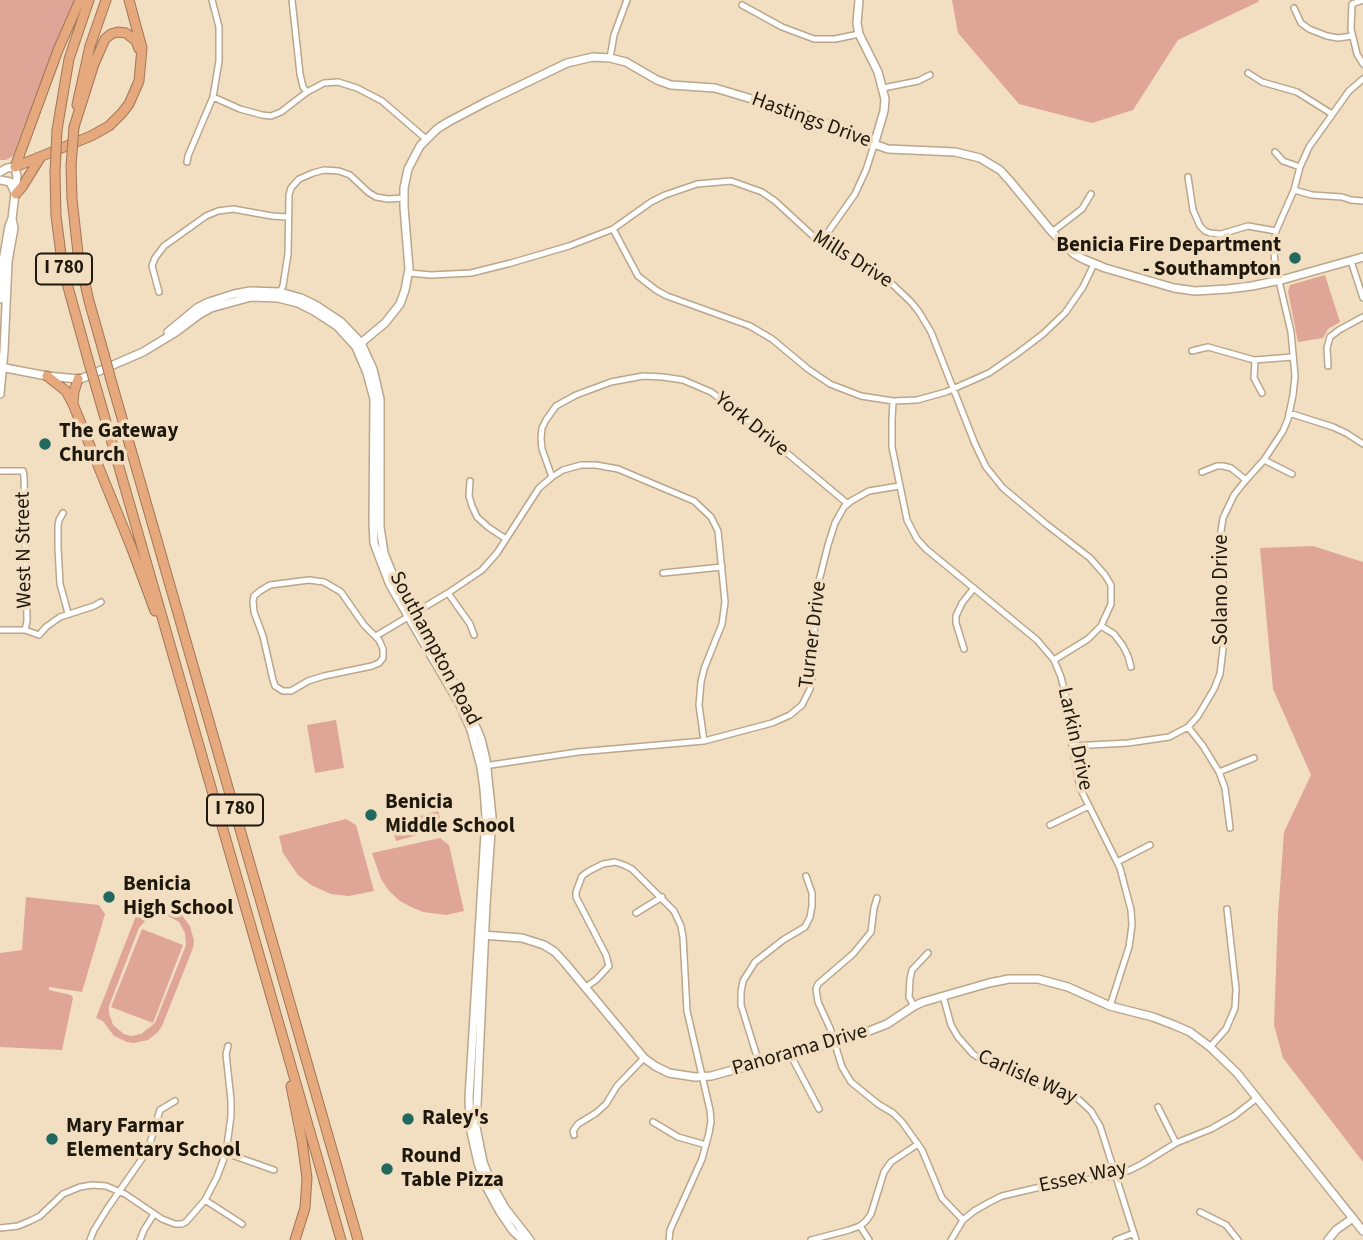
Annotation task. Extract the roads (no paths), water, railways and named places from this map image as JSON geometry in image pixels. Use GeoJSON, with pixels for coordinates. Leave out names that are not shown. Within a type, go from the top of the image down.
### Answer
{"type":"FeatureCollection","features":[{"type":"Feature","properties":{"kind":"highway"},"geometry":{"type":"LineString","coordinates":[[15,167],[54,60],[80,0]]}},
{"type":"Feature","properties":{"kind":"highway","name":"I 780"},"geometry":{"type":"LineString","coordinates":[[89,0],[69,59],[57,130],[56,216],[61,254],[89,363],[341,1240]]}},
{"type":"Feature","properties":{"kind":"highway","name":"I 780"},"geometry":{"type":"LineString","coordinates":[[106,0],[85,65],[74,127],[72,199],[78,253],[111,380],[358,1240]]}},
{"type":"Feature","properties":{"kind":"highway"},"geometry":{"type":"LineString","coordinates":[[15,167],[91,136],[109,126],[122,113],[139,81],[142,55],[140,37],[129,0]]}},
{"type":"Feature","properties":{"kind":"highway"},"geometry":{"type":"LineString","coordinates":[[74,127],[105,38],[118,32],[126,33],[136,41],[142,55]]}},
{"type":"Feature","properties":{"kind":"highway"},"geometry":{"type":"LineString","coordinates":[[16,194],[41,156]]}},
{"type":"Feature","properties":{"kind":"highway"},"geometry":{"type":"LineString","coordinates":[[47,376],[66,391],[73,404],[132,549],[180,678]]}},
{"type":"Feature","properties":{"kind":"highway"},"geometry":{"type":"LineString","coordinates":[[73,404],[78,379]]}},
{"type":"Feature","properties":{"kind":"highway"},"geometry":{"type":"LineString","coordinates":[[283,1040],[307,1178],[305,1208],[295,1240]]}},
{"type":"Feature","properties":{"kind":"highway"},"geometry":{"type":"LineString","coordinates":[[336,1163],[365,1240]]}},
{"type":"Feature","properties":{"kind":"street"},"geometry":{"type":"LineString","coordinates":[[187,162],[213,97],[219,61],[219,27],[212,0]]}},
{"type":"Feature","properties":{"kind":"street"},"geometry":{"type":"LineString","coordinates":[[292,0],[300,74],[307,92]]}},
{"type":"Feature","properties":{"kind":"street"},"geometry":{"type":"LineString","coordinates":[[610,58],[614,35],[627,0]]}},
{"type":"Feature","properties":{"kind":"street"},"geometry":{"type":"LineString","coordinates":[[821,242],[855,194],[866,170],[884,111],[883,88],[878,72],[859,34],[859,0]]}},
{"type":"Feature","properties":{"kind":"street"},"geometry":{"type":"LineString","coordinates":[[1363,0],[1352,4],[1352,36],[1363,64]]}},
{"type":"Feature","properties":{"kind":"street"},"geometry":{"type":"LineString","coordinates":[[742,5],[782,27],[814,39],[835,39],[859,34]]}},
{"type":"Feature","properties":{"kind":"street"},"geometry":{"type":"LineString","coordinates":[[1294,8],[1301,23],[1309,29],[1338,38],[1352,36]]}},
{"type":"Feature","properties":{"kind":"street","name":"Hastings Drive"},"geometry":{"type":"LineString","coordinates":[[359,345],[386,323],[400,304],[409,273],[404,198],[408,169],[415,153],[426,139],[448,122],[567,63],[593,57],[610,58],[633,65],[665,84],[715,88],[809,116],[874,145],[900,151],[956,152],[980,158],[1000,170],[1074,254],[1094,264],[1174,288],[1228,289],[1279,281],[1363,257]]}},
{"type":"Feature","properties":{"kind":"street"},"geometry":{"type":"LineString","coordinates":[[1248,73],[1262,82],[1297,92],[1332,114]]}},
{"type":"Feature","properties":{"kind":"street"},"geometry":{"type":"LineString","coordinates":[[883,88],[918,81],[930,75]]}},
{"type":"Feature","properties":{"kind":"street","name":"Solano Drive"},"geometry":{"type":"LineString","coordinates":[[1188,727],[1198,716],[1220,674],[1224,606],[1218,551],[1227,508],[1283,431],[1293,395],[1295,376],[1290,332],[1274,252],[1276,231],[1309,147],[1349,91],[1363,79]]}},
{"type":"Feature","properties":{"kind":"street"},"geometry":{"type":"LineString","coordinates":[[213,97],[240,109],[271,116],[324,83],[338,82],[382,102],[426,139]]}},
{"type":"Feature","properties":{"kind":"street"},"geometry":{"type":"LineString","coordinates":[[1275,152],[1283,161],[1300,167]]}},
{"type":"Feature","properties":{"kind":"street"},"geometry":{"type":"LineString","coordinates":[[0,172],[15,167],[17,176],[0,299]]}},
{"type":"Feature","properties":{"kind":"street"},"geometry":{"type":"LineString","coordinates":[[279,295],[288,254],[289,195],[295,183],[304,176],[324,170],[344,172],[376,197],[404,198]]}},
{"type":"Feature","properties":{"kind":"street"},"geometry":{"type":"LineString","coordinates":[[1188,177],[1192,211],[1205,230],[1221,234],[1248,226],[1276,231]]}},
{"type":"Feature","properties":{"kind":"street"},"geometry":{"type":"LineString","coordinates":[[0,180],[10,183],[16,194]]}},
{"type":"Feature","properties":{"kind":"street","name":"Mills Drive"},"geometry":{"type":"LineString","coordinates":[[409,273],[431,275],[484,271],[569,246],[613,229],[651,202],[696,184],[731,181],[762,192],[821,242],[877,272],[902,292],[926,321],[975,443],[992,475],[1003,488],[1090,558],[1111,585],[1111,604],[1101,626]]}},
{"type":"Feature","properties":{"kind":"street"},"geometry":{"type":"LineString","coordinates":[[1294,190],[1312,195],[1363,201]]}},
{"type":"Feature","properties":{"kind":"street"},"geometry":{"type":"LineString","coordinates":[[1052,232],[1082,209],[1091,194]]}},
{"type":"Feature","properties":{"kind":"street"},"geometry":{"type":"LineString","coordinates":[[159,292],[152,266],[155,258],[164,246],[206,216],[233,209],[288,217]]}},
{"type":"Feature","properties":{"kind":"street"},"geometry":{"type":"LineString","coordinates":[[0,394],[3,309],[14,228],[12,219]]}},
{"type":"Feature","properties":{"kind":"street"},"geometry":{"type":"LineString","coordinates":[[613,229],[638,275],[656,290],[750,326],[772,339],[830,384],[861,396],[893,401],[918,400],[989,373],[1018,353],[1065,313],[1079,294],[1094,264]]}},
{"type":"Feature","properties":{"kind":"street"},"geometry":{"type":"LineString","coordinates":[[1351,261],[1363,298]]}},
{"type":"Feature","properties":{"kind":"street","name":"Southampton Road"},"geometry":{"type":"LineString","coordinates":[[1,367],[78,379],[143,352],[197,308],[250,291],[300,298],[341,322],[359,345],[373,369],[380,399],[379,501],[382,541],[392,575],[466,717],[484,766],[486,817],[476,1127],[483,1162],[492,1185],[505,1208],[530,1240]]}},
{"type":"Feature","properties":{"kind":"street"},"geometry":{"type":"LineString","coordinates":[[1328,366],[1327,348],[1330,337],[1363,317]]}},
{"type":"Feature","properties":{"kind":"street"},"geometry":{"type":"LineString","coordinates":[[1192,351],[1208,347],[1245,359],[1293,358]]}},
{"type":"Feature","properties":{"kind":"street"},"geometry":{"type":"LineString","coordinates":[[1255,360],[1254,378],[1262,393]]}},
{"type":"Feature","properties":{"kind":"street","name":"York Drive"},"geometry":{"type":"LineString","coordinates":[[552,477],[541,438],[545,420],[556,406],[611,382],[643,376],[663,377],[683,380],[711,392],[848,505]]}},
{"type":"Feature","properties":{"kind":"street","name":"Larkin Drive"},"geometry":{"type":"LineString","coordinates":[[893,401],[892,447],[907,520],[916,539],[1037,640],[1054,660],[1061,677],[1080,788],[1117,862],[1131,910],[1132,925],[1124,963],[1110,1006]]}},
{"type":"Feature","properties":{"kind":"street"},"geometry":{"type":"LineString","coordinates":[[1289,413],[1333,427],[1363,444]]}},
{"type":"Feature","properties":{"kind":"street"},"geometry":{"type":"LineString","coordinates":[[1264,460],[1292,474]]}},
{"type":"Feature","properties":{"kind":"street"},"geometry":{"type":"LineString","coordinates":[[376,636],[467,582],[482,569],[497,553],[539,488],[552,477],[563,470],[581,465],[618,470],[688,497],[706,511],[715,524],[725,589],[724,613],[704,669],[699,694],[704,741]]}},
{"type":"Feature","properties":{"kind":"street"},"geometry":{"type":"LineString","coordinates":[[1202,472],[1223,466],[1231,468],[1246,480]]}},
{"type":"Feature","properties":{"kind":"street","name":"West N Street"},"geometry":{"type":"LineString","coordinates":[[0,471],[23,471],[27,621],[25,630]]}},
{"type":"Feature","properties":{"kind":"street"},"geometry":{"type":"LineString","coordinates":[[470,481],[469,496],[477,517],[506,539]]}},
{"type":"Feature","properties":{"kind":"street"},"geometry":{"type":"LineString","coordinates":[[848,505],[869,491],[900,486]]}},
{"type":"Feature","properties":{"kind":"street","name":"Turner Drive"},"geometry":{"type":"LineString","coordinates":[[484,766],[578,752],[704,741],[782,719],[797,710],[806,699],[812,680],[816,593],[831,534],[840,514],[848,505]]}},
{"type":"Feature","properties":{"kind":"street"},"geometry":{"type":"LineString","coordinates":[[63,513],[58,526],[58,548],[60,584],[68,613]]}},
{"type":"Feature","properties":{"kind":"street"},"geometry":{"type":"LineString","coordinates":[[663,573],[722,567]]}},
{"type":"Feature","properties":{"kind":"street"},"geometry":{"type":"LineString","coordinates":[[309,580],[324,582],[347,598],[364,625],[376,636],[384,653],[379,663],[324,676],[305,682],[291,691],[283,691],[275,687],[264,636],[254,612],[254,596],[275,583],[309,580]]}},
{"type":"Feature","properties":{"kind":"street"},"geometry":{"type":"LineString","coordinates":[[964,649],[956,616],[974,588]]}},
{"type":"Feature","properties":{"kind":"street"},"geometry":{"type":"LineString","coordinates":[[448,593],[470,624],[474,635]]}},
{"type":"Feature","properties":{"kind":"street"},"geometry":{"type":"LineString","coordinates":[[0,630],[25,630],[39,635],[68,613],[101,602]]}},
{"type":"Feature","properties":{"kind":"street"},"geometry":{"type":"LineString","coordinates":[[1054,660],[1088,639],[1101,626],[1114,634],[1123,646],[1131,667]]}},
{"type":"Feature","properties":{"kind":"street"},"geometry":{"type":"LineString","coordinates":[[1072,746],[1156,740],[1169,737],[1188,727],[1219,772],[1230,828]]}},
{"type":"Feature","properties":{"kind":"street"},"geometry":{"type":"LineString","coordinates":[[1219,772],[1254,758]]}},
{"type":"Feature","properties":{"kind":"street"},"geometry":{"type":"LineString","coordinates":[[1049,825],[1089,806]]}},
{"type":"Feature","properties":{"kind":"street"},"geometry":{"type":"LineString","coordinates":[[1117,862],[1150,845]]}},
{"type":"Feature","properties":{"kind":"street"},"geometry":{"type":"LineString","coordinates":[[586,988],[609,966],[576,892],[582,876],[603,864],[615,862],[632,869],[674,911],[683,937],[687,1011],[711,1121],[702,1159],[670,1230],[669,1240]]}},
{"type":"Feature","properties":{"kind":"street"},"geometry":{"type":"LineString","coordinates":[[759,1063],[741,1005],[743,981],[755,961],[805,927],[812,906],[812,893],[806,876]]}},
{"type":"Feature","properties":{"kind":"street"},"geometry":{"type":"LineString","coordinates":[[636,914],[662,897]]}},
{"type":"Feature","properties":{"kind":"street"},"geometry":{"type":"LineString","coordinates":[[877,898],[873,908],[871,932],[860,948],[818,984],[818,1002],[830,1028],[842,1067],[851,1082],[878,1104],[893,1112],[902,1122],[918,1144],[942,1198],[963,1220]]}},
{"type":"Feature","properties":{"kind":"street"},"geometry":{"type":"LineString","coordinates":[[1210,1047],[1226,1029],[1235,1008],[1236,989],[1227,909]]}},
{"type":"Feature","properties":{"kind":"street","name":"Southampton Road"},"geometry":{"type":"LineString","coordinates":[[481,935],[469,1098],[470,1127],[486,1188],[513,1231],[523,1240]]}},
{"type":"Feature","properties":{"kind":"street","name":"Panorama Drive"},"geometry":{"type":"LineString","coordinates":[[481,935],[517,936],[544,945],[555,952],[644,1058],[662,1070],[678,1075],[711,1076],[835,1042],[877,1029],[914,1006],[999,981],[1038,979],[1068,987],[1110,1006],[1174,1025],[1190,1032],[1210,1047],[1223,1058],[1257,1098],[1363,1231]]}},
{"type":"Feature","properties":{"kind":"street"},"geometry":{"type":"LineString","coordinates":[[914,1006],[909,997],[912,970],[928,953]]}},
{"type":"Feature","properties":{"kind":"street","name":"Carlisle Way"},"geometry":{"type":"LineString","coordinates":[[943,996],[951,1026],[972,1054],[1037,1084],[1070,1094],[1084,1103],[1100,1126],[1136,1240]]}},
{"type":"Feature","properties":{"kind":"street"},"geometry":{"type":"LineString","coordinates":[[0,1228],[30,1222],[63,1194],[80,1187],[99,1185],[119,1192],[176,1224],[182,1224],[191,1217],[218,1178],[226,1153],[231,1100],[226,1054],[228,1046]]}},
{"type":"Feature","properties":{"kind":"street"},"geometry":{"type":"LineString","coordinates":[[790,1054],[818,1109]]}},
{"type":"Feature","properties":{"kind":"street"},"geometry":{"type":"LineString","coordinates":[[574,1135],[573,1131],[579,1124],[606,1104],[617,1086],[644,1058]]}},
{"type":"Feature","properties":{"kind":"street","name":"Essex Way"},"geometry":{"type":"LineString","coordinates":[[951,1240],[963,1220],[1002,1196],[1049,1185],[1115,1175],[1223,1122],[1257,1098]]}},
{"type":"Feature","properties":{"kind":"street"},"geometry":{"type":"LineString","coordinates":[[90,1240],[148,1150],[160,1110],[175,1101]]}},
{"type":"Feature","properties":{"kind":"street"},"geometry":{"type":"LineString","coordinates":[[1158,1108],[1176,1143]]}},
{"type":"Feature","properties":{"kind":"street"},"geometry":{"type":"LineString","coordinates":[[653,1122],[678,1137],[706,1144]]}},
{"type":"Feature","properties":{"kind":"street"},"geometry":{"type":"LineString","coordinates":[[811,1240],[860,1226],[871,1214],[884,1172],[891,1162],[918,1144]]}},
{"type":"Feature","properties":{"kind":"street"},"geometry":{"type":"LineString","coordinates":[[226,1153],[274,1170]]}},
{"type":"Feature","properties":{"kind":"street"},"geometry":{"type":"LineString","coordinates":[[205,1200],[242,1224]]}},
{"type":"Feature","properties":{"kind":"street"},"geometry":{"type":"LineString","coordinates":[[1200,1212],[1226,1225],[1238,1240]]}},
{"type":"Feature","properties":{"kind":"street"},"geometry":{"type":"LineString","coordinates":[[140,1240],[154,1214]]}},
{"type":"Feature","properties":{"kind":"street"},"geometry":{"type":"LineString","coordinates":[[1328,1240],[1336,1230],[1353,1218]]}},
{"type":"Feature","properties":{"kind":"street"},"geometry":{"type":"LineString","coordinates":[[860,1226],[869,1240]]}},
{"type":"Feature","properties":{"kind":"street"},"geometry":{"type":"LineString","coordinates":[[1116,1240],[1133,1233]]}},
{"type":"Feature","properties":{"kind":"place","name":"Benicia Fire Department - Southampton"},"geometry":{"type":"Point","coordinates":[1295,258]}},
{"type":"Feature","properties":{"kind":"place","name":"The Gateway Church"},"geometry":{"type":"Point","coordinates":[45,444]}},
{"type":"Feature","properties":{"kind":"place","name":"Benicia Middle School"},"geometry":{"type":"Point","coordinates":[371,815]}},
{"type":"Feature","properties":{"kind":"place","name":"Benicia High School"},"geometry":{"type":"Point","coordinates":[109,897]}},
{"type":"Feature","properties":{"kind":"place","name":"Raley's"},"geometry":{"type":"Point","coordinates":[408,1119]}},
{"type":"Feature","properties":{"kind":"place","name":"Mary Farmar Elementary School"},"geometry":{"type":"Point","coordinates":[52,1139]}},
{"type":"Feature","properties":{"kind":"place","name":"Round Table Pizza"},"geometry":{"type":"Point","coordinates":[387,1169]}}]}
